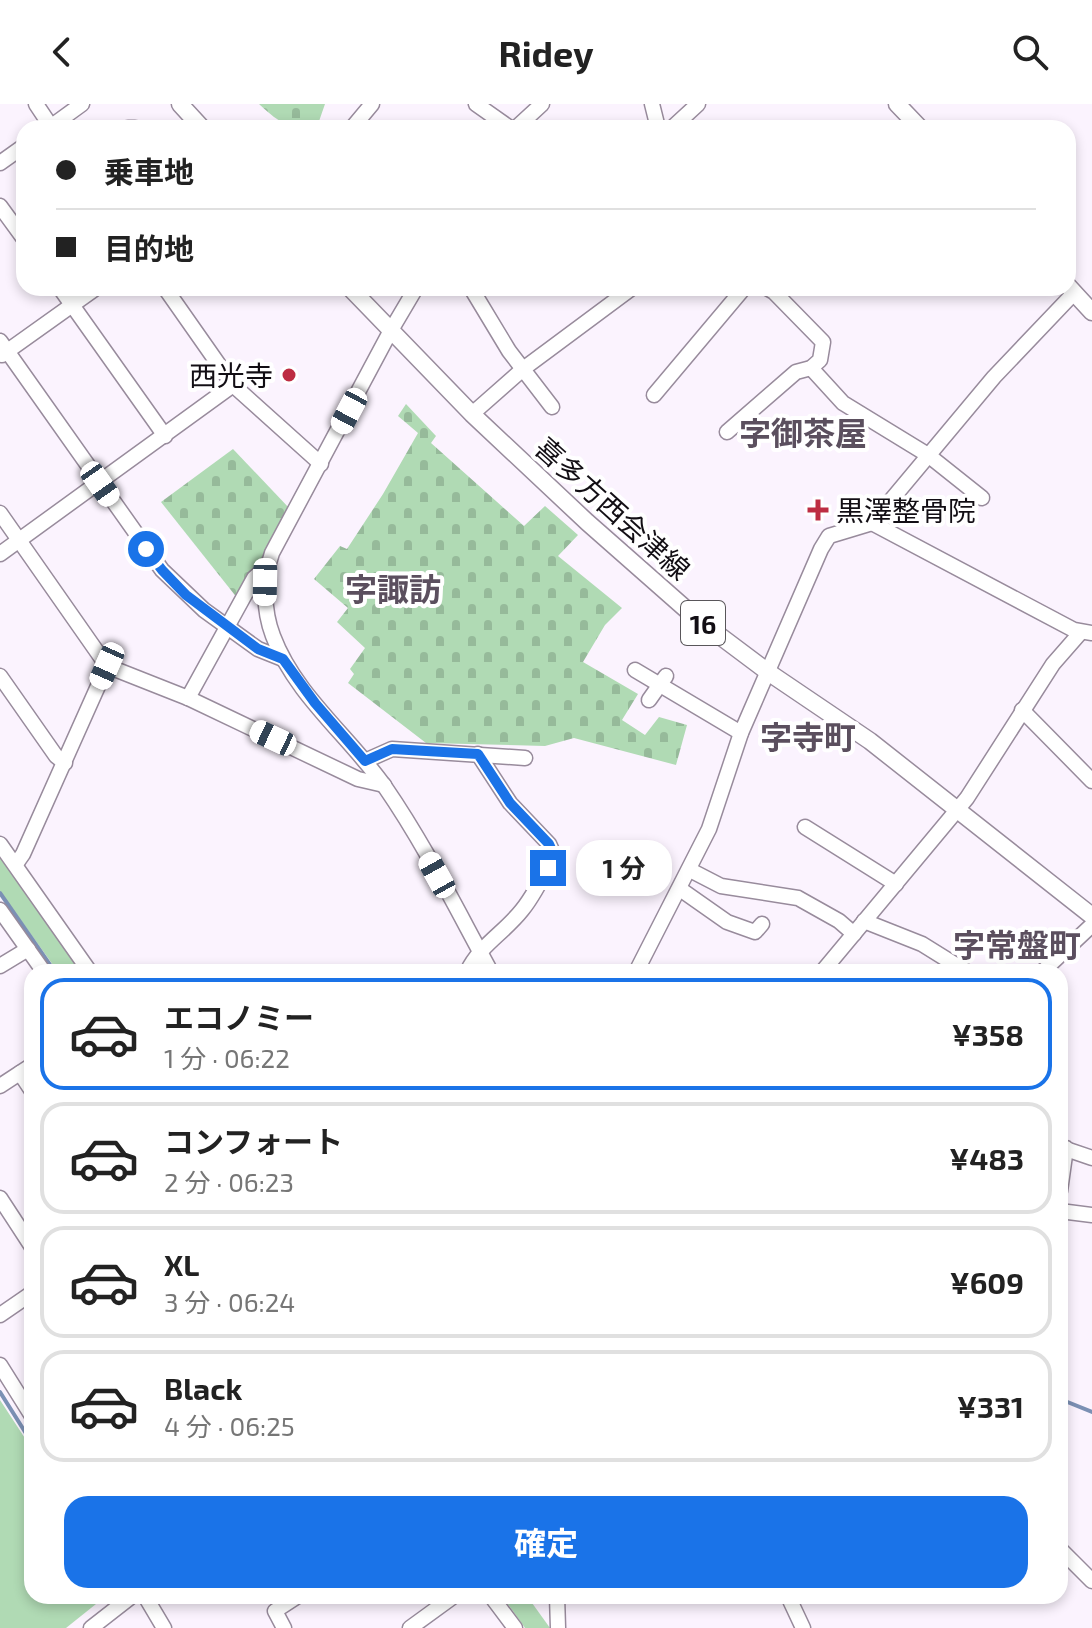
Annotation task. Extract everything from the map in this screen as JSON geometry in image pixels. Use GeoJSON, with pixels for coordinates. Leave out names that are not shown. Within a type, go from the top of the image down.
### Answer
{"type":"FeatureCollection","features":[{"type":"Feature","properties":{"kind":"main road"},"geometry":{"type":"LineString","coordinates":[[180,104],[195,120]]}},
{"type":"Feature","properties":{"kind":"main road"},"geometry":{"type":"LineString","coordinates":[[1076,295],[1092,312]]}},
{"type":"Feature","properties":{"kind":"main road","name":"喜多方西会津線"},"geometry":{"type":"LineString","coordinates":[[357,296],[472,414],[696,618],[768,672],[870,741],[1092,916]]}},
{"type":"Feature","properties":{"kind":"street"},"geometry":{"type":"LineString","coordinates":[[60,120],[82,104]]}},
{"type":"Feature","properties":{"kind":"street"},"geometry":{"type":"LineString","coordinates":[[359,120],[372,104]]}},
{"type":"Feature","properties":{"kind":"street"},"geometry":{"type":"LineString","coordinates":[[476,104],[501,120]]}},
{"type":"Feature","properties":{"kind":"street"},"geometry":{"type":"LineString","coordinates":[[523,120],[542,104]]}},
{"type":"Feature","properties":{"kind":"street"},"geometry":{"type":"LineString","coordinates":[[681,120],[698,104]]}},
{"type":"Feature","properties":{"kind":"street"},"geometry":{"type":"LineString","coordinates":[[0,206],[16,228]]}},
{"type":"Feature","properties":{"kind":"street"},"geometry":{"type":"LineString","coordinates":[[66,296],[165,436]]}},
{"type":"Feature","properties":{"kind":"street"},"geometry":{"type":"LineString","coordinates":[[85,296],[2,349],[162,570],[186,595],[258,649],[283,659]]}},
{"type":"Feature","properties":{"kind":"street"},"geometry":{"type":"LineString","coordinates":[[173,296],[233,385],[321,464]]}},
{"type":"Feature","properties":{"kind":"street"},"geometry":{"type":"LineString","coordinates":[[188,698],[254,578],[268,566],[411,296]]}},
{"type":"Feature","properties":{"kind":"street"},"geometry":{"type":"LineString","coordinates":[[476,296],[523,369],[552,407]]}},
{"type":"Feature","properties":{"kind":"street"},"geometry":{"type":"LineString","coordinates":[[472,414],[523,369],[621,296]]}},
{"type":"Feature","properties":{"kind":"street"},"geometry":{"type":"LineString","coordinates":[[654,395],[737,296]]}},
{"type":"Feature","properties":{"kind":"street"},"geometry":{"type":"LineString","coordinates":[[727,432],[796,372],[811,368],[820,360],[823,342],[775,296]]}},
{"type":"Feature","properties":{"kind":"street"},"geometry":{"type":"LineString","coordinates":[[640,964],[709,829],[741,733],[829,536],[872,523],[1066,296]]}},
{"type":"Feature","properties":{"kind":"street"},"geometry":{"type":"LineString","coordinates":[[811,368],[843,403],[928,455],[982,498]]}},
{"type":"Feature","properties":{"kind":"street"},"geometry":{"type":"LineString","coordinates":[[0,554],[233,385]]}},
{"type":"Feature","properties":{"kind":"street"},"geometry":{"type":"LineString","coordinates":[[0,513],[107,666],[188,698],[358,779],[384,785]]}},
{"type":"Feature","properties":{"kind":"street"},"geometry":{"type":"LineString","coordinates":[[829,964],[967,798],[1053,664],[1082,632],[872,523]]}},
{"type":"Feature","properties":{"kind":"street"},"geometry":{"type":"LineString","coordinates":[[268,566],[267,612],[271,633],[283,659],[315,703],[384,785],[486,964]]}},
{"type":"Feature","properties":{"kind":"street"},"geometry":{"type":"LineString","coordinates":[[16,864],[107,666]]}},
{"type":"Feature","properties":{"kind":"street"},"geometry":{"type":"LineString","coordinates":[[635,670],[663,680],[741,733]]}},
{"type":"Feature","properties":{"kind":"street"},"geometry":{"type":"LineString","coordinates":[[0,676],[56,756],[65,763]]}},
{"type":"Feature","properties":{"kind":"street"},"geometry":{"type":"LineString","coordinates":[[649,700],[663,680]]}},
{"type":"Feature","properties":{"kind":"street"},"geometry":{"type":"LineString","coordinates":[[1022,710],[1092,781]]}},
{"type":"Feature","properties":{"kind":"street"},"geometry":{"type":"LineString","coordinates":[[365,761],[392,749],[525,758]]}},
{"type":"Feature","properties":{"kind":"street"},"geometry":{"type":"LineString","coordinates":[[472,964],[479,951],[524,908],[554,855],[549,844],[510,803],[478,754]]}},
{"type":"Feature","properties":{"kind":"street"},"geometry":{"type":"LineString","coordinates":[[805,827],[896,884]]}},
{"type":"Feature","properties":{"kind":"street"},"geometry":{"type":"LineString","coordinates":[[0,844],[85,964]]}},
{"type":"Feature","properties":{"kind":"street"},"geometry":{"type":"LineString","coordinates":[[690,870],[721,886],[798,898],[839,921],[854,934]]}},
{"type":"Feature","properties":{"kind":"street"},"geometry":{"type":"LineString","coordinates":[[680,889],[727,922],[755,932],[762,924]]}},
{"type":"Feature","properties":{"kind":"street"},"geometry":{"type":"LineString","coordinates":[[0,910],[38,964]]}},
{"type":"Feature","properties":{"kind":"street"},"geometry":{"type":"LineString","coordinates":[[864,921],[922,944],[954,964]]}},
{"type":"Feature","properties":{"kind":"street"},"geometry":{"type":"LineString","coordinates":[[1051,964],[1092,925]]}},
{"type":"Feature","properties":{"kind":"street"},"geometry":{"type":"LineString","coordinates":[[0,966],[28,949]]}},
{"type":"Feature","properties":{"kind":"street"},"geometry":{"type":"LineString","coordinates":[[0,1086],[24,1070]]}},
{"type":"Feature","properties":{"kind":"street"},"geometry":{"type":"LineString","coordinates":[[1068,1149],[1092,1158]]}},
{"type":"Feature","properties":{"kind":"street"},"geometry":{"type":"LineString","coordinates":[[0,1198],[24,1235]]}},
{"type":"Feature","properties":{"kind":"street"},"geometry":{"type":"LineString","coordinates":[[1068,1212],[1092,1215]]}},
{"type":"Feature","properties":{"kind":"street"},"geometry":{"type":"LineString","coordinates":[[0,1315],[24,1298]]}},
{"type":"Feature","properties":{"kind":"street"},"geometry":{"type":"LineString","coordinates":[[0,1365],[24,1403]]}},
{"type":"Feature","properties":{"kind":"street"},"geometry":{"type":"LineString","coordinates":[[1068,1557],[1092,1581]]}},
{"type":"Feature","properties":{"kind":"street"},"geometry":{"type":"LineString","coordinates":[[91,1628],[122,1604]]}},
{"type":"Feature","properties":{"kind":"street"},"geometry":{"type":"LineString","coordinates":[[150,1604],[164,1628]]}},
{"type":"Feature","properties":{"kind":"street"},"geometry":{"type":"LineString","coordinates":[[284,1628],[275,1611],[286,1604]]}},
{"type":"Feature","properties":{"kind":"street"},"geometry":{"type":"LineString","coordinates":[[413,1627],[443,1604]]}},
{"type":"Feature","properties":{"kind":"street"},"geometry":{"type":"LineString","coordinates":[[497,1604],[515,1628]]}},
{"type":"Feature","properties":{"kind":"street"},"geometry":{"type":"LineString","coordinates":[[556,1604],[558,1625]]}},
{"type":"Feature","properties":{"kind":"street"},"geometry":{"type":"LineString","coordinates":[[791,1604],[801,1628]]}},
{"type":"Feature","properties":{"kind":"green space"},"geometry":{"type":"Polygon","coordinates":[[[259,104],[325,104],[319,120],[279,120],[259,104]]]}},
{"type":"Feature","properties":{"kind":"green space"},"geometry":{"type":"Polygon","coordinates":[[[406,404],[436,436],[431,443],[524,526],[545,506],[578,535],[558,556],[622,608],[605,625],[583,662],[638,694],[622,720],[645,735],[659,717],[687,725],[676,765],[574,738],[545,746],[426,743],[348,683],[354,674],[350,669],[365,648],[337,622],[348,608],[314,579],[340,546],[347,549],[418,433],[398,416],[406,404]]]}},
{"type":"Feature","properties":{"kind":"green space"},"geometry":{"type":"Polygon","coordinates":[[[233,449],[290,509],[238,599],[161,502],[233,449]]]}},
{"type":"Feature","properties":{"kind":"green space"},"geometry":{"type":"Polygon","coordinates":[[[0,852],[78,964],[52,964],[0,891],[0,852]]]}},
{"type":"Feature","properties":{"kind":"green space"},"geometry":{"type":"Polygon","coordinates":[[[0,1400],[24,1437],[24,1604],[96,1604],[66,1628],[0,1628],[0,1400]]]}},
{"type":"Feature","properties":{"kind":"green space"},"geometry":{"type":"Polygon","coordinates":[[[508,1604],[533,1604],[550,1628],[525,1628],[508,1604]]]}},
{"type":"Feature","properties":{"kind":"waterway"},"geometry":{"type":"LineString","coordinates":[[0,893],[49,964]]}},
{"type":"Feature","properties":{"kind":"waterway"},"geometry":{"type":"LineString","coordinates":[[0,1392],[24,1430]]}},
{"type":"Feature","properties":{"kind":"waterway"},"geometry":{"type":"LineString","coordinates":[[1068,1402],[1092,1412]]}},
{"type":"Feature","properties":{"kind":"place","name":"西光寺"},"geometry":{"type":"Point","coordinates":[289,375]}},
{"type":"Feature","properties":{"kind":"place","name":"黒澤整骨院"},"geometry":{"type":"Point","coordinates":[818,510]}},
{"type":"Feature","properties":{"kind":"district","name":"字御茶屋"},"geometry":{"type":"Point","coordinates":[803,432]}},
{"type":"Feature","properties":{"kind":"district","name":"字諏訪"},"geometry":{"type":"Point","coordinates":[393,588]}},
{"type":"Feature","properties":{"kind":"district","name":"字寺町"},"geometry":{"type":"Point","coordinates":[808,736]}},
{"type":"Feature","properties":{"kind":"district","name":"字常盤町"},"geometry":{"type":"Point","coordinates":[1017,944]}},
{"type":"Feature","properties":{"kind":"route"},"geometry":{"type":"LineString","coordinates":[[146,549],[162,570],[204,610],[258,649],[283,659],[315,703],[365,761],[392,749],[478,754],[510,803],[549,844],[554,855],[548,868]]}}]}
